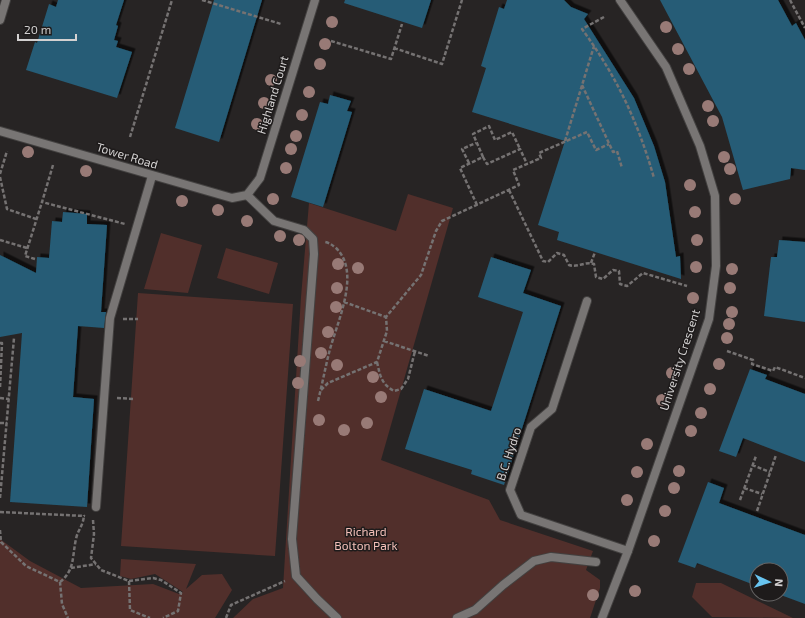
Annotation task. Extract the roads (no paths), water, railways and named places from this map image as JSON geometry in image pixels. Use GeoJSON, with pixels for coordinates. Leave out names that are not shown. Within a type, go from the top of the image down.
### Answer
{"type":"FeatureCollection","features":[{"type":"Feature","properties":{"kind":"street"},"geometry":{"type":"LineString","coordinates":[[0,20],[6,0]]}},
{"type":"Feature","properties":{"kind":"street","name":"Highland Court"},"geometry":{"type":"LineString","coordinates":[[247,195],[260,178],[315,0]]}},
{"type":"Feature","properties":{"kind":"street","name":"University Crescent"},"geometry":{"type":"LineString","coordinates":[[602,618],[628,551],[709,319],[716,266],[717,232],[715,196],[700,146],[666,67],[620,0]]}},
{"type":"Feature","properties":{"kind":"street","name":"Tower Road"},"geometry":{"type":"LineString","coordinates":[[0,131],[232,198],[247,195]]}},
{"type":"Feature","properties":{"kind":"street"},"geometry":{"type":"LineString","coordinates":[[96,507],[110,318],[152,176]]}},
{"type":"Feature","properties":{"kind":"street"},"geometry":{"type":"LineString","coordinates":[[247,195],[274,221],[304,230],[313,239],[314,254],[292,539],[296,576],[337,618]]}},
{"type":"Feature","properties":{"kind":"street","name":"B.C. Hydro"},"geometry":{"type":"LineString","coordinates":[[587,301],[552,409],[531,427],[510,490],[521,515],[628,551]]}},
{"type":"Feature","properties":{"kind":"street"},"geometry":{"type":"LineString","coordinates":[[457,618],[475,610],[534,561],[551,557],[596,562]]}},
{"type":"Feature","properties":{"kind":"park label","name":"Richard Bolton Park"},"geometry":{"type":"Point","coordinates":[366,539]}}]}
